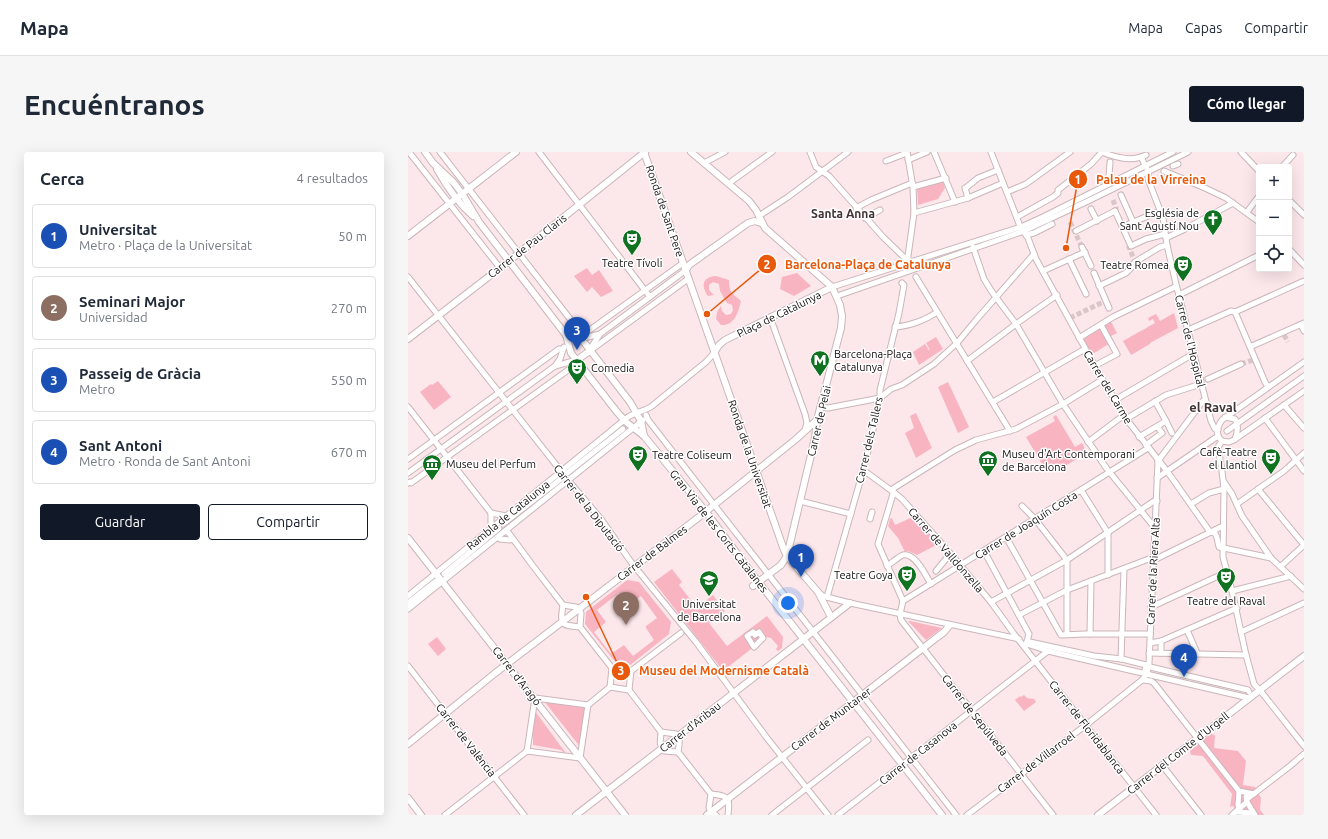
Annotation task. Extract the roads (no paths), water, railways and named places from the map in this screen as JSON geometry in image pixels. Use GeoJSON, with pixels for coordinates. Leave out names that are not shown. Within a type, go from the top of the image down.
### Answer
{"type":"FeatureCollection","features":[{"type":"Feature","properties":{"kind":"main road","name":"Gran Via de les Corts Catalanes"},"geometry":{"type":"LineString","coordinates":[[425,152],[454,183],[478,220],[566,335],[571,353],[576,362],[625,420],[644,436],[706,512],[759,582],[942,815]]}},
{"type":"Feature","properties":{"kind":"main road"},"geometry":{"type":"LineString","coordinates":[[408,236],[516,152]]}},
{"type":"Feature","properties":{"kind":"main road","name":"Carrer de Pau Claris"},"geometry":{"type":"LineString","coordinates":[[408,339],[509,261],[644,152]]}},
{"type":"Feature","properties":{"kind":"main road","name":"Ronda de Sant Pere"},"geometry":{"type":"LineString","coordinates":[[644,152],[686,266]]}},
{"type":"Feature","properties":{"kind":"main road"},"geometry":{"type":"LineString","coordinates":[[691,152],[749,201],[755,208],[761,223]]}},
{"type":"Feature","properties":{"kind":"main road","name":"Gran Via de les Corts Catalanes"},"geometry":{"type":"LineString","coordinates":[[434,163],[448,188],[478,220]]}},
{"type":"Feature","properties":{"kind":"main road"},"geometry":{"type":"LineString","coordinates":[[714,353],[688,279],[686,266],[748,223],[755,221],[761,223]]}},
{"type":"Feature","properties":{"kind":"main road","name":"Plaça de Catalunya"},"geometry":{"type":"LineString","coordinates":[[714,353],[722,342],[832,287],[766,230],[761,223]]}},
{"type":"Feature","properties":{"kind":"main road","name":"Carrer de Pelai"},"geometry":{"type":"LineString","coordinates":[[787,556],[815,438],[817,420],[841,325],[842,316],[840,305],[832,287]]}},
{"type":"Feature","properties":{"kind":"main road"},"geometry":{"type":"LineString","coordinates":[[566,335],[580,337]]}},
{"type":"Feature","properties":{"kind":"main road"},"geometry":{"type":"LineString","coordinates":[[568,344],[580,337]]}},
{"type":"Feature","properties":{"kind":"main road","name":"Gran Via de les Corts Catalanes"},"geometry":{"type":"LineString","coordinates":[[580,337],[630,402],[641,421],[644,436]]}},
{"type":"Feature","properties":{"kind":"main road"},"geometry":{"type":"LineString","coordinates":[[576,362],[591,350]]}},
{"type":"Feature","properties":{"kind":"main road","name":"Ronda de la Universitat"},"geometry":{"type":"LineString","coordinates":[[714,353],[787,556]]}},
{"type":"Feature","properties":{"kind":"main road","name":"Carrer de Balmes"},"geometry":{"type":"LineString","coordinates":[[408,744],[507,664],[562,622],[580,611],[634,566],[706,512],[817,420]]}},
{"type":"Feature","properties":{"kind":"main road","name":"Carrer d'Aragó"},"geometry":{"type":"LineString","coordinates":[[408,538],[436,573],[439,581],[535,698],[625,815]]}},
{"type":"Feature","properties":{"kind":"main road"},"geometry":{"type":"LineString","coordinates":[[753,586],[781,565],[787,556],[818,592],[830,617]]}},
{"type":"Feature","properties":{"kind":"main road","name":"Carrer d'Aribau"},"geometry":{"type":"LineString","coordinates":[[576,815],[850,602]]}},
{"type":"Feature","properties":{"kind":"main road","name":"Carrer de Muntaner"},"geometry":{"type":"LineString","coordinates":[[711,814],[728,798],[944,632],[950,625]]}},
{"type":"Feature","properties":{"kind":"main road","name":"Carrer del Comte d'Urgell"},"geometry":{"type":"LineString","coordinates":[[1098,815],[1197,738],[1249,695],[1259,690],[1304,656]]}},
{"type":"Feature","properties":{"kind":"main road"},"geometry":{"type":"LineString","coordinates":[[408,798],[421,815]]}},
{"type":"Feature","properties":{"kind":"street"},"geometry":{"type":"LineString","coordinates":[[409,152],[500,268]]}},
{"type":"Feature","properties":{"kind":"street"},"geometry":{"type":"LineString","coordinates":[[440,152],[574,324],[580,337]]}},
{"type":"Feature","properties":{"kind":"street"},"geometry":{"type":"LineString","coordinates":[[539,152],[650,297]]}},
{"type":"Feature","properties":{"kind":"street"},"geometry":{"type":"LineString","coordinates":[[704,163],[725,152]]}},
{"type":"Feature","properties":{"kind":"street"},"geometry":{"type":"LineString","coordinates":[[732,181],[772,152]]}},
{"type":"Feature","properties":{"kind":"street"},"geometry":{"type":"LineString","coordinates":[[810,152],[816,167],[829,176],[865,218],[908,260]]}},
{"type":"Feature","properties":{"kind":"street"},"geometry":{"type":"LineString","coordinates":[[758,216],[788,197],[848,152]]}},
{"type":"Feature","properties":{"kind":"street"},"geometry":{"type":"LineString","coordinates":[[886,161],[907,152],[913,185],[914,213],[908,260]]}},
{"type":"Feature","properties":{"kind":"street"},"geometry":{"type":"LineString","coordinates":[[908,160],[927,152]]}},
{"type":"Feature","properties":{"kind":"street"},"geometry":{"type":"LineString","coordinates":[[934,152],[955,202]]}},
{"type":"Feature","properties":{"kind":"street","name":"Carrer del Carme"},"geometry":{"type":"LineString","coordinates":[[991,152],[1017,217],[1034,254],[1102,380],[1139,437],[1167,471],[1209,531],[1215,533],[1219,547],[1223,548]]}},
{"type":"Feature","properties":{"kind":"street"},"geometry":{"type":"LineString","coordinates":[[1007,192],[1026,184],[1070,152]]}},
{"type":"Feature","properties":{"kind":"street"},"geometry":{"type":"LineString","coordinates":[[1017,217],[1046,202],[1058,193],[1058,190],[1091,164],[1102,152],[1110,156],[1129,159],[1143,155],[1151,159]]}},
{"type":"Feature","properties":{"kind":"street"},"geometry":{"type":"LineString","coordinates":[[840,295],[973,249],[1023,229],[1093,198],[1146,169],[1173,152]]}},
{"type":"Feature","properties":{"kind":"street"},"geometry":{"type":"LineString","coordinates":[[832,287],[908,260],[1023,229],[1045,216],[1146,169],[1172,163],[1188,152]]}},
{"type":"Feature","properties":{"kind":"street"},"geometry":{"type":"LineString","coordinates":[[1241,152],[1256,168]]}},
{"type":"Feature","properties":{"kind":"street","name":"Carrer de l'Hospital"},"geometry":{"type":"LineString","coordinates":[[1143,155],[1166,236],[1193,354],[1203,382],[1205,400],[1211,421],[1219,436]]}},
{"type":"Feature","properties":{"kind":"street"},"geometry":{"type":"LineString","coordinates":[[1285,164],[1293,155]]}},
{"type":"Feature","properties":{"kind":"street"},"geometry":{"type":"LineString","coordinates":[[1109,177],[1110,162]]}},
{"type":"Feature","properties":{"kind":"street"},"geometry":{"type":"LineString","coordinates":[[1163,166],[1174,174],[1234,203],[1256,220]]}},
{"type":"Feature","properties":{"kind":"street"},"geometry":{"type":"LineString","coordinates":[[968,198],[966,188],[978,178],[998,170]]}},
{"type":"Feature","properties":{"kind":"street"},"geometry":{"type":"LineString","coordinates":[[856,208],[871,200],[913,185],[946,178]]}},
{"type":"Feature","properties":{"kind":"street"},"geometry":{"type":"LineString","coordinates":[[914,213],[968,198],[1003,183]]}},
{"type":"Feature","properties":{"kind":"street"},"geometry":{"type":"LineString","coordinates":[[1121,195],[1131,223],[1158,212]]}},
{"type":"Feature","properties":{"kind":"street"},"geometry":{"type":"LineString","coordinates":[[1247,212],[1256,200]]}},
{"type":"Feature","properties":{"kind":"street"},"geometry":{"type":"LineString","coordinates":[[1076,231],[1097,222],[1115,211],[1132,246],[1146,239],[1166,236],[1185,230],[1234,203]]}},
{"type":"Feature","properties":{"kind":"street"},"geometry":{"type":"LineString","coordinates":[[1292,203],[1304,215]]}},
{"type":"Feature","properties":{"kind":"street"},"geometry":{"type":"LineString","coordinates":[[1091,209],[1097,222]]}},
{"type":"Feature","properties":{"kind":"street"},"geometry":{"type":"LineString","coordinates":[[865,218],[880,210]]}},
{"type":"Feature","properties":{"kind":"street"},"geometry":{"type":"LineString","coordinates":[[1023,229],[1034,233],[1052,224]]}},
{"type":"Feature","properties":{"kind":"street"},"geometry":{"type":"LineString","coordinates":[[971,242],[984,279],[995,298],[1016,324],[1062,404],[1109,472],[1155,528]]}},
{"type":"Feature","properties":{"kind":"street"},"geometry":{"type":"LineString","coordinates":[[1099,286],[1126,274],[1135,262],[1160,247],[1167,245]]}},
{"type":"Feature","properties":{"kind":"street"},"geometry":{"type":"LineString","coordinates":[[1043,271],[1069,259],[1083,250],[1091,266]]}},
{"type":"Feature","properties":{"kind":"street"},"geometry":{"type":"LineString","coordinates":[[1292,252],[1304,265]]}},
{"type":"Feature","properties":{"kind":"street"},"geometry":{"type":"LineString","coordinates":[[821,408],[880,398],[891,389],[902,385],[934,364],[957,344],[1034,254]]}},
{"type":"Feature","properties":{"kind":"street"},"geometry":{"type":"LineString","coordinates":[[1179,295],[1256,256]]}},
{"type":"Feature","properties":{"kind":"street"},"geometry":{"type":"LineString","coordinates":[[1069,259],[1086,294]]}},
{"type":"Feature","properties":{"kind":"street"},"geometry":{"type":"LineString","coordinates":[[580,337],[644,290],[686,266]]}},
{"type":"Feature","properties":{"kind":"street"},"geometry":{"type":"LineString","coordinates":[[591,350],[600,334],[650,297],[686,266]]}},
{"type":"Feature","properties":{"kind":"street"},"geometry":{"type":"LineString","coordinates":[[1094,273],[1110,315]]}},
{"type":"Feature","properties":{"kind":"street","name":"Carrer de la Diputació"},"geometry":{"type":"LineString","coordinates":[[408,277],[568,480],[601,519],[634,566],[696,642],[733,693],[828,815]]}},
{"type":"Feature","properties":{"kind":"street"},"geometry":{"type":"LineString","coordinates":[[916,277],[1010,431]]}},
{"type":"Feature","properties":{"kind":"street"},"geometry":{"type":"LineString","coordinates":[[591,350],[688,279]]}},
{"type":"Feature","properties":{"kind":"street"},"geometry":{"type":"LineString","coordinates":[[1188,330],[1231,311],[1235,312],[1304,281]]}},
{"type":"Feature","properties":{"kind":"street","name":"Carrer dels Tallers"},"geometry":{"type":"LineString","coordinates":[[828,597],[863,471],[904,286],[902,282]]}},
{"type":"Feature","properties":{"kind":"street"},"geometry":{"type":"LineString","coordinates":[[1079,338],[1101,325],[1110,315],[1174,287]]}},
{"type":"Feature","properties":{"kind":"street"},"geometry":{"type":"LineString","coordinates":[[968,361],[1057,295]]}},
{"type":"Feature","properties":{"kind":"street"},"geometry":{"type":"LineString","coordinates":[[895,327],[921,320],[938,312]]}},
{"type":"Feature","properties":{"kind":"street"},"geometry":{"type":"LineString","coordinates":[[1235,312],[1254,359],[1267,385]]}},
{"type":"Feature","properties":{"kind":"street"},"geometry":{"type":"LineString","coordinates":[[770,317],[805,414],[807,423],[805,431]]}},
{"type":"Feature","properties":{"kind":"street"},"geometry":{"type":"LineString","coordinates":[[1252,346],[1302,324],[1304,331]]}},
{"type":"Feature","properties":{"kind":"street"},"geometry":{"type":"LineString","coordinates":[[1096,365],[1116,354],[1101,325]]}},
{"type":"Feature","properties":{"kind":"street"},"geometry":{"type":"LineString","coordinates":[[580,337],[584,338],[600,334]]}},
{"type":"Feature","properties":{"kind":"street"},"geometry":{"type":"LineString","coordinates":[[408,473],[555,366],[560,359],[563,349],[568,344]]}},
{"type":"Feature","properties":{"kind":"street"},"geometry":{"type":"LineString","coordinates":[[993,402],[1085,348]]}},
{"type":"Feature","properties":{"kind":"street"},"geometry":{"type":"LineString","coordinates":[[408,459],[559,349],[563,349]]}},
{"type":"Feature","properties":{"kind":"street","name":"Rambla de Catalunya"},"geometry":{"type":"LineString","coordinates":[[564,473],[625,420],[636,412],[648,408],[706,362],[714,353]]}},
{"type":"Feature","properties":{"kind":"street"},"geometry":{"type":"LineString","coordinates":[[1114,400],[1193,354]]}},
{"type":"Feature","properties":{"kind":"street"},"geometry":{"type":"LineString","coordinates":[[555,366],[576,362]]}},
{"type":"Feature","properties":{"kind":"street"},"geometry":{"type":"LineString","coordinates":[[408,483],[411,483],[576,362]]}},
{"type":"Feature","properties":{"kind":"street"},"geometry":{"type":"LineString","coordinates":[[1304,362],[1267,385],[1225,417],[1219,424],[1218,447],[1224,489],[1223,557],[1237,608],[1246,655],[1254,684],[1304,746]]}},
{"type":"Feature","properties":{"kind":"street"},"geometry":{"type":"LineString","coordinates":[[1088,442],[1125,417],[1155,401],[1203,382],[1241,364]]}},
{"type":"Feature","properties":{"kind":"street"},"geometry":{"type":"LineString","coordinates":[[1227,430],[1304,376]]}},
{"type":"Feature","properties":{"kind":"street"},"geometry":{"type":"LineString","coordinates":[[900,614],[903,601],[878,544],[894,488],[934,463],[978,439],[1016,429],[1102,380]]}},
{"type":"Feature","properties":{"kind":"street"},"geometry":{"type":"LineString","coordinates":[[1219,436],[1229,442],[1234,440],[1304,391]]}},
{"type":"Feature","properties":{"kind":"street"},"geometry":{"type":"LineString","coordinates":[[1158,461],[1174,436],[1205,400]]}},
{"type":"Feature","properties":{"kind":"street"},"geometry":{"type":"LineString","coordinates":[[1155,401],[1174,436]]}},
{"type":"Feature","properties":{"kind":"street"},"geometry":{"type":"LineString","coordinates":[[1284,405],[1304,428]]}},
{"type":"Feature","properties":{"kind":"street"},"geometry":{"type":"LineString","coordinates":[[408,407],[491,513],[491,526]]}},
{"type":"Feature","properties":{"kind":"street","name":"Rambla de Catalunya"},"geometry":{"type":"LineString","coordinates":[[408,603],[512,526],[633,428],[646,415],[648,408]]}},
{"type":"Feature","properties":{"kind":"street"},"geometry":{"type":"LineString","coordinates":[[646,415],[651,424],[715,504],[956,815]]}},
{"type":"Feature","properties":{"kind":"street"},"geometry":{"type":"LineString","coordinates":[[1225,417],[1235,419],[1238,423],[1238,429],[1234,440]]}},
{"type":"Feature","properties":{"kind":"street"},"geometry":{"type":"LineString","coordinates":[[1265,418],[1304,471]]}},
{"type":"Feature","properties":{"kind":"street"},"geometry":{"type":"LineString","coordinates":[[1139,437],[1158,428],[1166,422]]}},
{"type":"Feature","properties":{"kind":"street","name":"Carrer de Joaquín Costa"},"geometry":{"type":"LineString","coordinates":[[903,601],[1147,447],[1162,433],[1158,428]]}},
{"type":"Feature","properties":{"kind":"street","name":"Rambla de Catalunya"},"geometry":{"type":"LineString","coordinates":[[408,596],[506,516],[623,429]]}},
{"type":"Feature","properties":{"kind":"street"},"geometry":{"type":"LineString","coordinates":[[1158,478],[1219,436]]}},
{"type":"Feature","properties":{"kind":"street"},"geometry":{"type":"LineString","coordinates":[[1237,504],[1284,471],[1304,453]]}},
{"type":"Feature","properties":{"kind":"street","name":"Carrer de la Riera Alta"},"geometry":{"type":"LineString","coordinates":[[1143,676],[1149,663],[1158,461]]}},
{"type":"Feature","properties":{"kind":"street","name":"Carrer de Valldonzella"},"geometry":{"type":"LineString","coordinates":[[863,471],[902,499],[961,565],[1019,640]]}},
{"type":"Feature","properties":{"kind":"street","name":"Rambla de Catalunya"},"geometry":{"type":"LineString","coordinates":[[444,574],[501,526],[562,478]]}},
{"type":"Feature","properties":{"kind":"street"},"geometry":{"type":"LineString","coordinates":[[1223,481],[1237,504],[1242,516],[1272,558],[1304,589]]}},
{"type":"Feature","properties":{"kind":"street"},"geometry":{"type":"LineString","coordinates":[[1191,504],[1209,493],[1224,489]]}},
{"type":"Feature","properties":{"kind":"street"},"geometry":{"type":"LineString","coordinates":[[1258,489],[1304,546],[1280,567]]}},
{"type":"Feature","properties":{"kind":"street"},"geometry":{"type":"LineString","coordinates":[[1081,490],[1108,533],[1108,574]]}},
{"type":"Feature","properties":{"kind":"street"},"geometry":{"type":"LineString","coordinates":[[800,501],[851,514]]}},
{"type":"Feature","properties":{"kind":"street"},"geometry":{"type":"LineString","coordinates":[[991,602],[1066,560],[1154,501],[1157,501]]}},
{"type":"Feature","properties":{"kind":"street"},"geometry":{"type":"LineString","coordinates":[[1022,506],[1066,560],[1067,634]]}},
{"type":"Feature","properties":{"kind":"street"},"geometry":{"type":"LineString","coordinates":[[870,519],[872,512]]}},
{"type":"Feature","properties":{"kind":"street"},"geometry":{"type":"LineString","coordinates":[[491,513],[506,516]]}},
{"type":"Feature","properties":{"kind":"street"},"geometry":{"type":"LineString","coordinates":[[512,526],[512,538]]}},
{"type":"Feature","properties":{"kind":"street"},"geometry":{"type":"LineString","coordinates":[[1019,615],[1067,590],[1154,558],[1209,531],[1224,526]]}},
{"type":"Feature","properties":{"kind":"street"},"geometry":{"type":"LineString","coordinates":[[506,532],[508,532],[563,607],[561,618],[562,622],[566,625],[580,627]]}},
{"type":"Feature","properties":{"kind":"street"},"geometry":{"type":"LineString","coordinates":[[1006,537],[1060,635],[1150,634]]}},
{"type":"Feature","properties":{"kind":"street"},"geometry":{"type":"LineString","coordinates":[[500,539],[510,540],[512,538]]}},
{"type":"Feature","properties":{"kind":"street"},"geometry":{"type":"LineString","coordinates":[[1223,548],[1272,558]]}},
{"type":"Feature","properties":{"kind":"street"},"geometry":{"type":"LineString","coordinates":[[984,551],[1029,634],[1027,645]]}},
{"type":"Feature","properties":{"kind":"street"},"geometry":{"type":"LineString","coordinates":[[936,571],[950,554]]}},
{"type":"Feature","properties":{"kind":"street"},"geometry":{"type":"LineString","coordinates":[[887,566],[903,555],[909,555],[916,561],[931,584]]}},
{"type":"Feature","properties":{"kind":"street"},"geometry":{"type":"LineString","coordinates":[[1121,659],[1124,569]]}},
{"type":"Feature","properties":{"kind":"street"},"geometry":{"type":"LineString","coordinates":[[1151,607],[1227,572]]}},
{"type":"Feature","properties":{"kind":"street"},"geometry":{"type":"LineString","coordinates":[[1232,591],[1291,576]]}},
{"type":"Feature","properties":{"kind":"street","name":"Rambla de Catalunya"},"geometry":{"type":"LineString","coordinates":[[408,609],[439,581]]}},
{"type":"Feature","properties":{"kind":"street"},"geometry":{"type":"LineString","coordinates":[[1090,634],[1091,581]]}},
{"type":"Feature","properties":{"kind":"street"},"geometry":{"type":"LineString","coordinates":[[818,592],[828,597],[1019,640]]}},
{"type":"Feature","properties":{"kind":"street"},"geometry":{"type":"LineString","coordinates":[[1241,632],[1304,603]]}},
{"type":"Feature","properties":{"kind":"street"},"geometry":{"type":"LineString","coordinates":[[527,751],[580,758],[588,705],[610,687],[612,668],[580,627],[580,611],[576,607],[563,607]]}},
{"type":"Feature","properties":{"kind":"street"},"geometry":{"type":"LineString","coordinates":[[1150,643],[1161,641],[1237,608]]}},
{"type":"Feature","properties":{"kind":"street","name":"Carrer de Sepúlveda"},"geometry":{"type":"LineString","coordinates":[[900,614],[901,620],[1022,773],[1053,815]]}},
{"type":"Feature","properties":{"kind":"street"},"geometry":{"type":"LineString","coordinates":[[1187,630],[1197,653]]}},
{"type":"Feature","properties":{"kind":"street"},"geometry":{"type":"LineString","coordinates":[[678,752],[664,751],[662,749],[660,744],[661,732],[629,690],[631,671],[681,633]]}},
{"type":"Feature","properties":{"kind":"street","name":"Carrer de Floridablanca"},"geometry":{"type":"LineString","coordinates":[[1019,640],[1027,645],[1035,661],[1156,815]]}},
{"type":"Feature","properties":{"kind":"street"},"geometry":{"type":"LineString","coordinates":[[1161,641],[1161,653]]}},
{"type":"Feature","properties":{"kind":"street"},"geometry":{"type":"LineString","coordinates":[[1027,645],[1121,659],[1248,690],[1249,695],[1143,676],[1027,645]]}},
{"type":"Feature","properties":{"kind":"street","name":"Carrer de Casanova"},"geometry":{"type":"LineString","coordinates":[[838,815],[1048,651]]}},
{"type":"Feature","properties":{"kind":"street"},"geometry":{"type":"LineString","coordinates":[[1149,653],[1246,655]]}},
{"type":"Feature","properties":{"kind":"street","name":"Carrer de València"},"geometry":{"type":"LineString","coordinates":[[408,666],[524,815]]}},
{"type":"Feature","properties":{"kind":"street"},"geometry":{"type":"LineString","coordinates":[[1143,676],[1148,666]]}},
{"type":"Feature","properties":{"kind":"street"},"geometry":{"type":"LineString","coordinates":[[1143,676],[1154,683],[1241,792],[1254,814]]}},
{"type":"Feature","properties":{"kind":"street","name":"Carrer de Villarroel"},"geometry":{"type":"LineString","coordinates":[[967,815],[1086,725],[1143,676]]}},
{"type":"Feature","properties":{"kind":"street"},"geometry":{"type":"LineString","coordinates":[[610,687],[629,690]]}},
{"type":"Feature","properties":{"kind":"street"},"geometry":{"type":"LineString","coordinates":[[445,815],[527,751],[535,698],[588,705]]}},
{"type":"Feature","properties":{"kind":"street"},"geometry":{"type":"LineString","coordinates":[[661,732],[676,734],[678,736],[680,739],[678,752],[711,794],[728,798],[728,815]]}},
{"type":"Feature","properties":{"kind":"street"},"geometry":{"type":"LineString","coordinates":[[772,815],[868,740]]}},
{"type":"Feature","properties":{"kind":"street"},"geometry":{"type":"LineString","coordinates":[[1236,812],[1254,794],[1304,754]]}},
{"type":"Feature","properties":{"kind":"street"},"geometry":{"type":"LineString","coordinates":[[1162,765],[1201,815]]}},
{"type":"Feature","properties":{"kind":"street"},"geometry":{"type":"LineString","coordinates":[[1241,792],[1254,794]]}},
{"type":"Feature","properties":{"kind":"street"},"geometry":{"type":"LineString","coordinates":[[1236,812],[1241,792]]}},
{"type":"Feature","properties":{"kind":"street","name":"Carrer de Muntaner"},"geometry":{"type":"LineString","coordinates":[[711,794],[709,804],[711,814]]}},
{"type":"Feature","properties":{"kind":"street"},"geometry":{"type":"LineString","coordinates":[[1236,812],[1254,814]]}},
{"type":"Feature","properties":{"kind":"tunnel"},"geometry":{"type":"LineString","coordinates":[[1113,200],[1116,208],[1115,211]]}},
{"type":"Feature","properties":{"kind":"tunnel"},"geometry":{"type":"LineString","coordinates":[[1070,222],[1082,247]]}},
{"type":"Feature","properties":{"kind":"tunnel"},"geometry":{"type":"LineString","coordinates":[[1131,246],[1129,247],[1135,262]]}},
{"type":"Feature","properties":{"kind":"tunnel"},"geometry":{"type":"LineString","coordinates":[[1070,318],[1105,301]]}},
{"type":"Feature","properties":{"kind":"tunnel"},"geometry":{"type":"LineString","coordinates":[[1284,335],[1288,342]]}},
{"type":"Feature","properties":{"kind":"tunnel"},"geometry":{"type":"LineString","coordinates":[[1241,364],[1253,360]]}},
{"type":"Feature","properties":{"kind":"place","name":"Església de Sant Agustí Nou"},"geometry":{"type":"Point","coordinates":[1213,236]}},
{"type":"Feature","properties":{"kind":"place","name":"Palau de la Virreina"},"geometry":{"type":"Point","coordinates":[1066,248]}},
{"type":"Feature","properties":{"kind":"place","name":"Teatre Tívoli"},"geometry":{"type":"Point","coordinates":[632,256]}},
{"type":"Feature","properties":{"kind":"place","name":"Teatre Romea"},"geometry":{"type":"Point","coordinates":[1183,282]}},
{"type":"Feature","properties":{"kind":"place","name":"Barcelona-Plaça de Catalunya"},"geometry":{"type":"Point","coordinates":[707,314]}},
{"type":"Feature","properties":{"kind":"place","name":"Passeig de Gràcia"},"geometry":{"type":"Point","coordinates":[577,350]}},
{"type":"Feature","properties":{"kind":"place","name":"Barcelona-Plaça Catalunya"},"geometry":{"type":"Point","coordinates":[820,377]}},
{"type":"Feature","properties":{"kind":"place","name":"Comedia"},"geometry":{"type":"Point","coordinates":[577,385]}},
{"type":"Feature","properties":{"kind":"place","name":"Teatre Coliseum"},"geometry":{"type":"Point","coordinates":[638,472]}},
{"type":"Feature","properties":{"kind":"place","name":"Cafè-Teatre el Llantiol"},"geometry":{"type":"Point","coordinates":[1271,475]}},
{"type":"Feature","properties":{"kind":"place","name":"Museu d'Art Contemporani de Barcelona"},"geometry":{"type":"Point","coordinates":[988,477]}},
{"type":"Feature","properties":{"kind":"place","name":"Museu del Perfum"},"geometry":{"type":"Point","coordinates":[432,481]}},
{"type":"Feature","properties":{"kind":"place","name":"Universitat"},"geometry":{"type":"Point","coordinates":[801,577]}},
{"type":"Feature","properties":{"kind":"place","name":"Teatre Goya"},"geometry":{"type":"Point","coordinates":[907,592]}},
{"type":"Feature","properties":{"kind":"place","name":"Teatre del Raval"},"geometry":{"type":"Point","coordinates":[1226,594]}},
{"type":"Feature","properties":{"kind":"place","name":"Museu del Modernisme Català"},"geometry":{"type":"Point","coordinates":[586,597]}},
{"type":"Feature","properties":{"kind":"place","name":"Universitat de Barcelona"},"geometry":{"type":"Point","coordinates":[709,597]}},
{"type":"Feature","properties":{"kind":"place","name":"Seminari Major"},"geometry":{"type":"Point","coordinates":[626,625]}},
{"type":"Feature","properties":{"kind":"place","name":"Sant Antoni"},"geometry":{"type":"Point","coordinates":[1184,677]}},
{"type":"Feature","properties":{"kind":"district","name":"Santa Anna"},"geometry":{"type":"Point","coordinates":[843,214]}},
{"type":"Feature","properties":{"kind":"district","name":"el Raval"},"geometry":{"type":"Point","coordinates":[1213,407]}}]}
